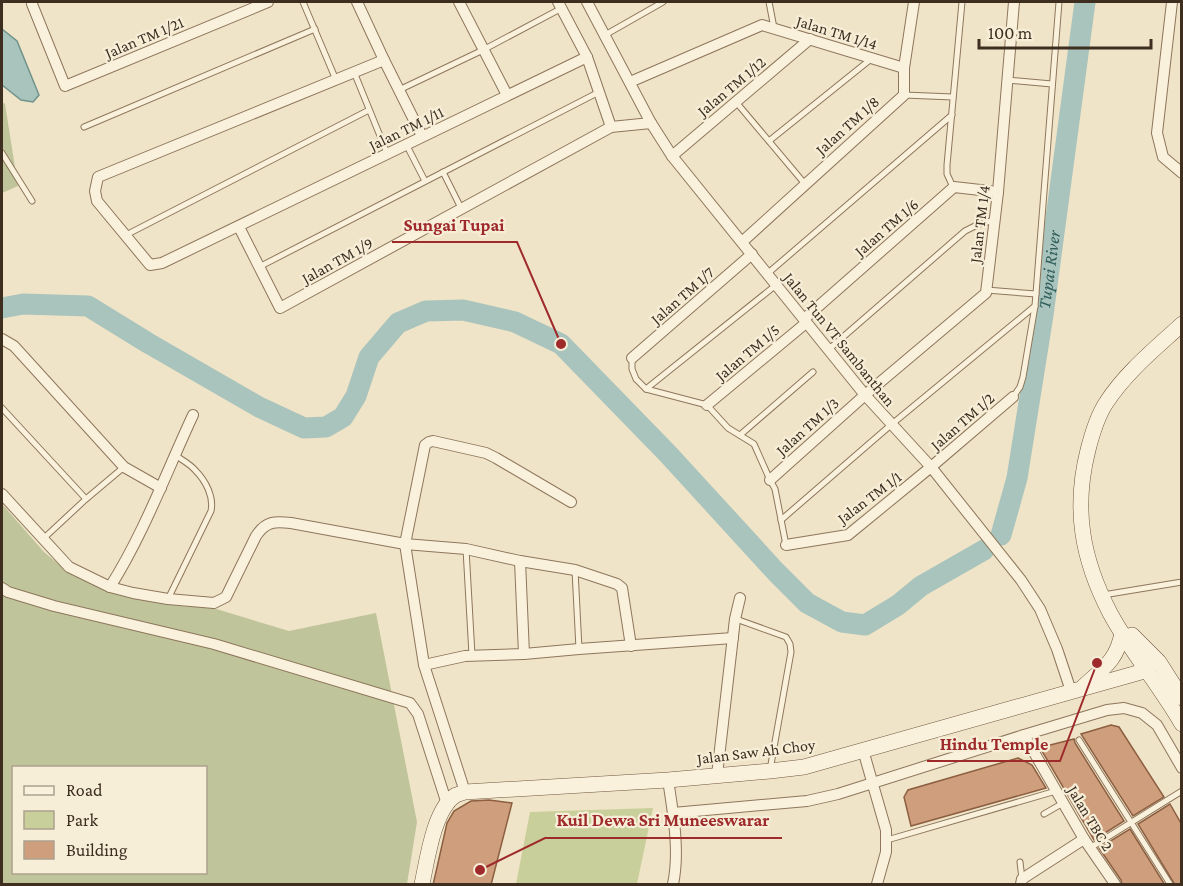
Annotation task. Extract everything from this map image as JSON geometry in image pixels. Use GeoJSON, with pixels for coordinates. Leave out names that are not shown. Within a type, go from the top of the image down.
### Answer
{"type":"FeatureCollection","features":[{"type":"Feature","properties":{"kind":"street","name":"Jalan TM 1/21"},"geometry":{"type":"LineString","coordinates":[[33,4],[65,86],[242,7],[268,2]]}},
{"type":"Feature","properties":{"kind":"street"},"geometry":{"type":"LineString","coordinates":[[357,2],[422,136]]}},
{"type":"Feature","properties":{"kind":"street"},"geometry":{"type":"LineString","coordinates":[[459,2],[507,95]]}},
{"type":"Feature","properties":{"kind":"street","name":"Jalan Tun VT Sambanthan"},"geometry":{"type":"LineString","coordinates":[[587,2],[651,123],[672,156],[864,395],[931,467],[1021,580],[1040,609],[1076,690]]}},
{"type":"Feature","properties":{"kind":"street","name":"Jalan TM 1/8"},"geometry":{"type":"LineString","coordinates":[[742,242],[904,94],[904,68],[914,2]]}},
{"type":"Feature","properties":{"kind":"street","name":"Jalan TM 1/4"},"geometry":{"type":"LineString","coordinates":[[986,290],[998,192],[1014,2]]}},
{"type":"Feature","properties":{"kind":"street"},"geometry":{"type":"LineString","coordinates":[[1172,2],[1157,133],[1163,157],[1182,173]]}},
{"type":"Feature","properties":{"kind":"street"},"geometry":{"type":"LineString","coordinates":[[1177,2],[1182,5]]}},
{"type":"Feature","properties":{"kind":"street"},"geometry":{"type":"LineString","coordinates":[[560,5],[587,57],[611,127]]}},
{"type":"Feature","properties":{"kind":"street","name":"Jalan TM 1/14"},"geometry":{"type":"LineString","coordinates":[[630,82],[762,24],[904,68]]}},
{"type":"Feature","properties":{"kind":"street","name":"Jalan TM 1/12"},"geometry":{"type":"LineString","coordinates":[[672,156],[810,39]]}},
{"type":"Feature","properties":{"kind":"street","name":"Jalan TM 1/11"},"geometry":{"type":"LineString","coordinates":[[125,236],[150,265],[162,263],[587,57]]}},
{"type":"Feature","properties":{"kind":"street"},"geometry":{"type":"LineString","coordinates":[[125,236],[97,201],[94,191],[98,177],[384,60]]}},
{"type":"Feature","properties":{"kind":"street","name":"Jalan TM 1/9"},"geometry":{"type":"LineString","coordinates":[[238,227],[280,308],[611,127],[651,123]]}},
{"type":"Feature","properties":{"kind":"street"},"geometry":{"type":"LineString","coordinates":[[954,187],[998,192]]}},
{"type":"Feature","properties":{"kind":"street","name":"Jalan TM 1/6"},"geometry":{"type":"LineString","coordinates":[[805,321],[954,187]]}},
{"type":"Feature","properties":{"kind":"street","name":"Jalan TM 1/7"},"geometry":{"type":"LineString","coordinates":[[633,358],[752,254]]}},
{"type":"Feature","properties":{"kind":"street"},"geometry":{"type":"LineString","coordinates":[[864,395],[986,293],[986,290]]}},
{"type":"Feature","properties":{"kind":"street","name":"Jalan TM 1/5"},"geometry":{"type":"LineString","coordinates":[[707,405],[805,321]]}},
{"type":"Feature","properties":{"kind":"street"},"geometry":{"type":"LineString","coordinates":[[1182,324],[1128,373],[1104,404],[1093,430],[1085,460],[1081,493],[1082,533],[1090,564],[1102,595],[1122,633],[1182,724]]}},
{"type":"Feature","properties":{"kind":"street"},"geometry":{"type":"LineString","coordinates":[[2,339],[14,346],[124,466],[161,488]]}},
{"type":"Feature","properties":{"kind":"street","name":"Jalan TM 1/3"},"geometry":{"type":"LineString","coordinates":[[770,480],[864,395]]}},
{"type":"Feature","properties":{"kind":"street","name":"Jalan TM 1/2"},"geometry":{"type":"LineString","coordinates":[[931,467],[1013,397]]}},
{"type":"Feature","properties":{"kind":"street"},"geometry":{"type":"LineString","coordinates":[[110,587],[120,572],[161,488],[193,415]]}},
{"type":"Feature","properties":{"kind":"street"},"geometry":{"type":"LineString","coordinates":[[422,885],[437,820],[455,796],[465,792],[424,665],[405,544],[425,445],[433,441],[486,453],[571,502]]}},
{"type":"Feature","properties":{"kind":"street","name":"Jalan TM 1/1"},"geometry":{"type":"LineString","coordinates":[[786,545],[849,535],[931,467]]}},
{"type":"Feature","properties":{"kind":"street"},"geometry":{"type":"LineString","coordinates":[[2,494],[69,567],[110,587],[133,593],[214,603],[226,597],[260,529],[273,521],[405,544],[466,549],[575,570],[617,584],[622,588],[631,646]]}},
{"type":"Feature","properties":{"kind":"street"},"geometry":{"type":"LineString","coordinates":[[519,561],[524,654]]}},
{"type":"Feature","properties":{"kind":"street"},"geometry":{"type":"LineString","coordinates":[[2,588],[8,592],[54,606],[214,644],[410,703],[418,714],[447,804]]}},
{"type":"Feature","properties":{"kind":"street"},"geometry":{"type":"LineString","coordinates":[[717,775],[735,619],[740,598]]}},
{"type":"Feature","properties":{"kind":"street"},"geometry":{"type":"LineString","coordinates":[[1111,614],[1159,662],[1182,698]]}},
{"type":"Feature","properties":{"kind":"street"},"geometry":{"type":"LineString","coordinates":[[1076,690],[1114,658],[1120,647],[1122,633]]}},
{"type":"Feature","properties":{"kind":"street"},"geometry":{"type":"LineString","coordinates":[[424,665],[472,656],[733,638]]}},
{"type":"Feature","properties":{"kind":"street","name":"Jalan Saw Ah Choy"},"geometry":{"type":"LineString","coordinates":[[465,792],[668,780],[804,767],[1148,670]]}},
{"type":"Feature","properties":{"kind":"street"},"geometry":{"type":"LineString","coordinates":[[673,813],[807,801],[838,794],[1107,710],[1124,708],[1142,713],[1157,725],[1182,768]]}},
{"type":"Feature","properties":{"kind":"street","name":"Jalan TBC 2"},"geometry":{"type":"LineString","coordinates":[[1024,735],[1087,844],[1114,885]]}},
{"type":"Feature","properties":{"kind":"street"},"geometry":{"type":"LineString","coordinates":[[863,750],[886,830],[886,852],[878,885]]}},
{"type":"Feature","properties":{"kind":"street"},"geometry":{"type":"LineString","coordinates":[[668,780],[675,850],[673,885]]}},
{"type":"Feature","properties":{"kind":"street"},"geometry":{"type":"LineString","coordinates":[[1021,882],[1087,844]]}},
{"type":"Feature","properties":{"kind":"lane"},"geometry":{"type":"LineString","coordinates":[[303,2],[336,80]]}},
{"type":"Feature","properties":{"kind":"lane"},"geometry":{"type":"LineString","coordinates":[[604,34],[663,2]]}},
{"type":"Feature","properties":{"kind":"lane"},"geometry":{"type":"LineString","coordinates":[[769,2],[774,28]]}},
{"type":"Feature","properties":{"kind":"lane"},"geometry":{"type":"LineString","coordinates":[[954,187],[947,174],[947,165],[962,2]]}},
{"type":"Feature","properties":{"kind":"lane"},"geometry":{"type":"LineString","coordinates":[[1013,397],[1023,377],[1035,306],[1059,2]]}},
{"type":"Feature","properties":{"kind":"lane"},"geometry":{"type":"LineString","coordinates":[[399,90],[483,50],[560,5]]}},
{"type":"Feature","properties":{"kind":"lane"},"geometry":{"type":"LineString","coordinates":[[84,127],[315,29]]}},
{"type":"Feature","properties":{"kind":"lane"},"geometry":{"type":"LineString","coordinates":[[769,141],[872,58]]}},
{"type":"Feature","properties":{"kind":"lane"},"geometry":{"type":"LineString","coordinates":[[354,72],[387,153]]}},
{"type":"Feature","properties":{"kind":"lane"},"geometry":{"type":"LineString","coordinates":[[1007,80],[1052,84]]}},
{"type":"Feature","properties":{"kind":"lane"},"geometry":{"type":"LineString","coordinates":[[259,267],[599,92]]}},
{"type":"Feature","properties":{"kind":"lane"},"geometry":{"type":"LineString","coordinates":[[904,94],[953,97]]}},
{"type":"Feature","properties":{"kind":"lane"},"geometry":{"type":"LineString","coordinates":[[736,102],[805,184]]}},
{"type":"Feature","properties":{"kind":"lane"},"geometry":{"type":"LineString","coordinates":[[125,236],[369,110]]}},
{"type":"Feature","properties":{"kind":"lane"},"geometry":{"type":"LineString","coordinates":[[767,274],[951,115]]}},
{"type":"Feature","properties":{"kind":"lane"},"geometry":{"type":"LineString","coordinates":[[406,144],[425,182]]}},
{"type":"Feature","properties":{"kind":"lane"},"geometry":{"type":"LineString","coordinates":[[2,153],[32,201]]}},
{"type":"Feature","properties":{"kind":"lane"},"geometry":{"type":"LineString","coordinates":[[443,172],[461,209]]}},
{"type":"Feature","properties":{"kind":"lane"},"geometry":{"type":"LineString","coordinates":[[828,350],[965,231],[995,220]]}},
{"type":"Feature","properties":{"kind":"lane"},"geometry":{"type":"LineString","coordinates":[[646,389],[776,285]]}},
{"type":"Feature","properties":{"kind":"lane"},"geometry":{"type":"LineString","coordinates":[[986,290],[1036,294]]}},
{"type":"Feature","properties":{"kind":"lane"},"geometry":{"type":"LineString","coordinates":[[781,520],[892,424],[1035,306]]}},
{"type":"Feature","properties":{"kind":"lane"},"geometry":{"type":"LineString","coordinates":[[633,358],[632,369],[636,379],[646,389],[707,405],[729,428],[754,444],[775,489],[786,545]]}},
{"type":"Feature","properties":{"kind":"lane"},"geometry":{"type":"LineString","coordinates":[[740,435],[813,372]]}},
{"type":"Feature","properties":{"kind":"lane"},"geometry":{"type":"LineString","coordinates":[[2,408],[86,499]]}},
{"type":"Feature","properties":{"kind":"lane"},"geometry":{"type":"LineString","coordinates":[[168,599],[211,511],[212,504],[212,497],[196,470],[175,455]]}},
{"type":"Feature","properties":{"kind":"lane"},"geometry":{"type":"LineString","coordinates":[[43,539],[124,466]]}},
{"type":"Feature","properties":{"kind":"lane"},"geometry":{"type":"LineString","coordinates":[[466,549],[472,656]]}},
{"type":"Feature","properties":{"kind":"lane"},"geometry":{"type":"LineString","coordinates":[[575,570],[579,649]]}},
{"type":"Feature","properties":{"kind":"lane"},"geometry":{"type":"LineString","coordinates":[[1102,595],[1182,582]]}},
{"type":"Feature","properties":{"kind":"lane"},"geometry":{"type":"LineString","coordinates":[[735,619],[786,637],[790,644],[791,652],[770,771]]}},
{"type":"Feature","properties":{"kind":"lane"},"geometry":{"type":"LineString","coordinates":[[1079,740],[1170,885]]}},
{"type":"Feature","properties":{"kind":"lane"},"geometry":{"type":"LineString","coordinates":[[887,840],[1057,791]]}},
{"type":"Feature","properties":{"kind":"lane"},"geometry":{"type":"LineString","coordinates":[[1087,844],[1131,823],[1182,791]]}},
{"type":"Feature","properties":{"kind":"lane"},"geometry":{"type":"LineString","coordinates":[[1044,814],[1064,802]]}},
{"type":"Feature","properties":{"kind":"lane"},"geometry":{"type":"LineString","coordinates":[[1020,862],[1021,882]]}},
{"type":"Feature","properties":{"kind":"green space"},"geometry":{"type":"Polygon","coordinates":[[[2,102],[5,104],[18,186],[2,193],[2,102]]]}},
{"type":"Feature","properties":{"kind":"green space"},"geometry":{"type":"Polygon","coordinates":[[[2,504],[44,552],[72,575],[129,598],[179,606],[213,608],[289,631],[376,613],[417,822],[407,884],[2,884],[2,504]]]}},
{"type":"Feature","properties":{"kind":"green space"},"geometry":{"type":"Polygon","coordinates":[[[653,808],[637,884],[516,884],[530,812],[653,808]]]}},
{"type":"Feature","properties":{"kind":"water"},"geometry":{"type":"Polygon","coordinates":[[[2,29],[17,41],[39,95],[33,102],[21,100],[2,85],[2,29]]]}},
{"type":"Feature","properties":{"kind":"building"},"geometry":{"type":"Polygon","coordinates":[[[1111,725],[1119,727],[1164,797],[1133,816],[1081,734],[1111,725]]]}},
{"type":"Feature","properties":{"kind":"building"},"geometry":{"type":"Polygon","coordinates":[[[1074,739],[1124,821],[1094,840],[1042,751],[1042,747],[1074,739]]]}},
{"type":"Feature","properties":{"kind":"building"},"geometry":{"type":"Polygon","coordinates":[[[1018,758],[1032,765],[1046,788],[911,826],[904,797],[908,790],[1018,758]]]}},
{"type":"Feature","properties":{"kind":"building"},"geometry":{"type":"Polygon","coordinates":[[[489,800],[512,803],[491,885],[433,885],[447,823],[454,811],[471,801],[489,800]]]}},
{"type":"Feature","properties":{"kind":"building"},"geometry":{"type":"Polygon","coordinates":[[[1170,804],[1182,825],[1182,885],[1175,885],[1138,824],[1170,804]]]}},
{"type":"Feature","properties":{"kind":"building"},"geometry":{"type":"Polygon","coordinates":[[[1130,829],[1165,885],[1122,885],[1099,848],[1130,829]]]}},
{"type":"Feature","properties":{"kind":"waterway","name":"Tupai River"},"geometry":{"type":"LineString","coordinates":[[1001,535],[1017,478],[1043,315],[1085,2]]}},
{"type":"Feature","properties":{"kind":"waterway"},"geometry":{"type":"LineString","coordinates":[[2,308],[23,304],[88,306],[259,407],[304,428],[326,427],[343,417],[356,396],[369,357],[398,323],[426,311],[463,310],[515,322],[561,344],[668,454],[807,603],[842,622],[865,625],[898,605],[921,586],[984,550]]}},
{"type":"Feature","properties":{"kind":"place","name":"Sungai Tupai"},"geometry":{"type":"Point","coordinates":[561,344]}},
{"type":"Feature","properties":{"kind":"place","name":"Hindu Temple"},"geometry":{"type":"Point","coordinates":[1097,663]}},
{"type":"Feature","properties":{"kind":"place","name":"Kuil Dewa Sri Muneeswarar"},"geometry":{"type":"Point","coordinates":[480,870]}}]}
